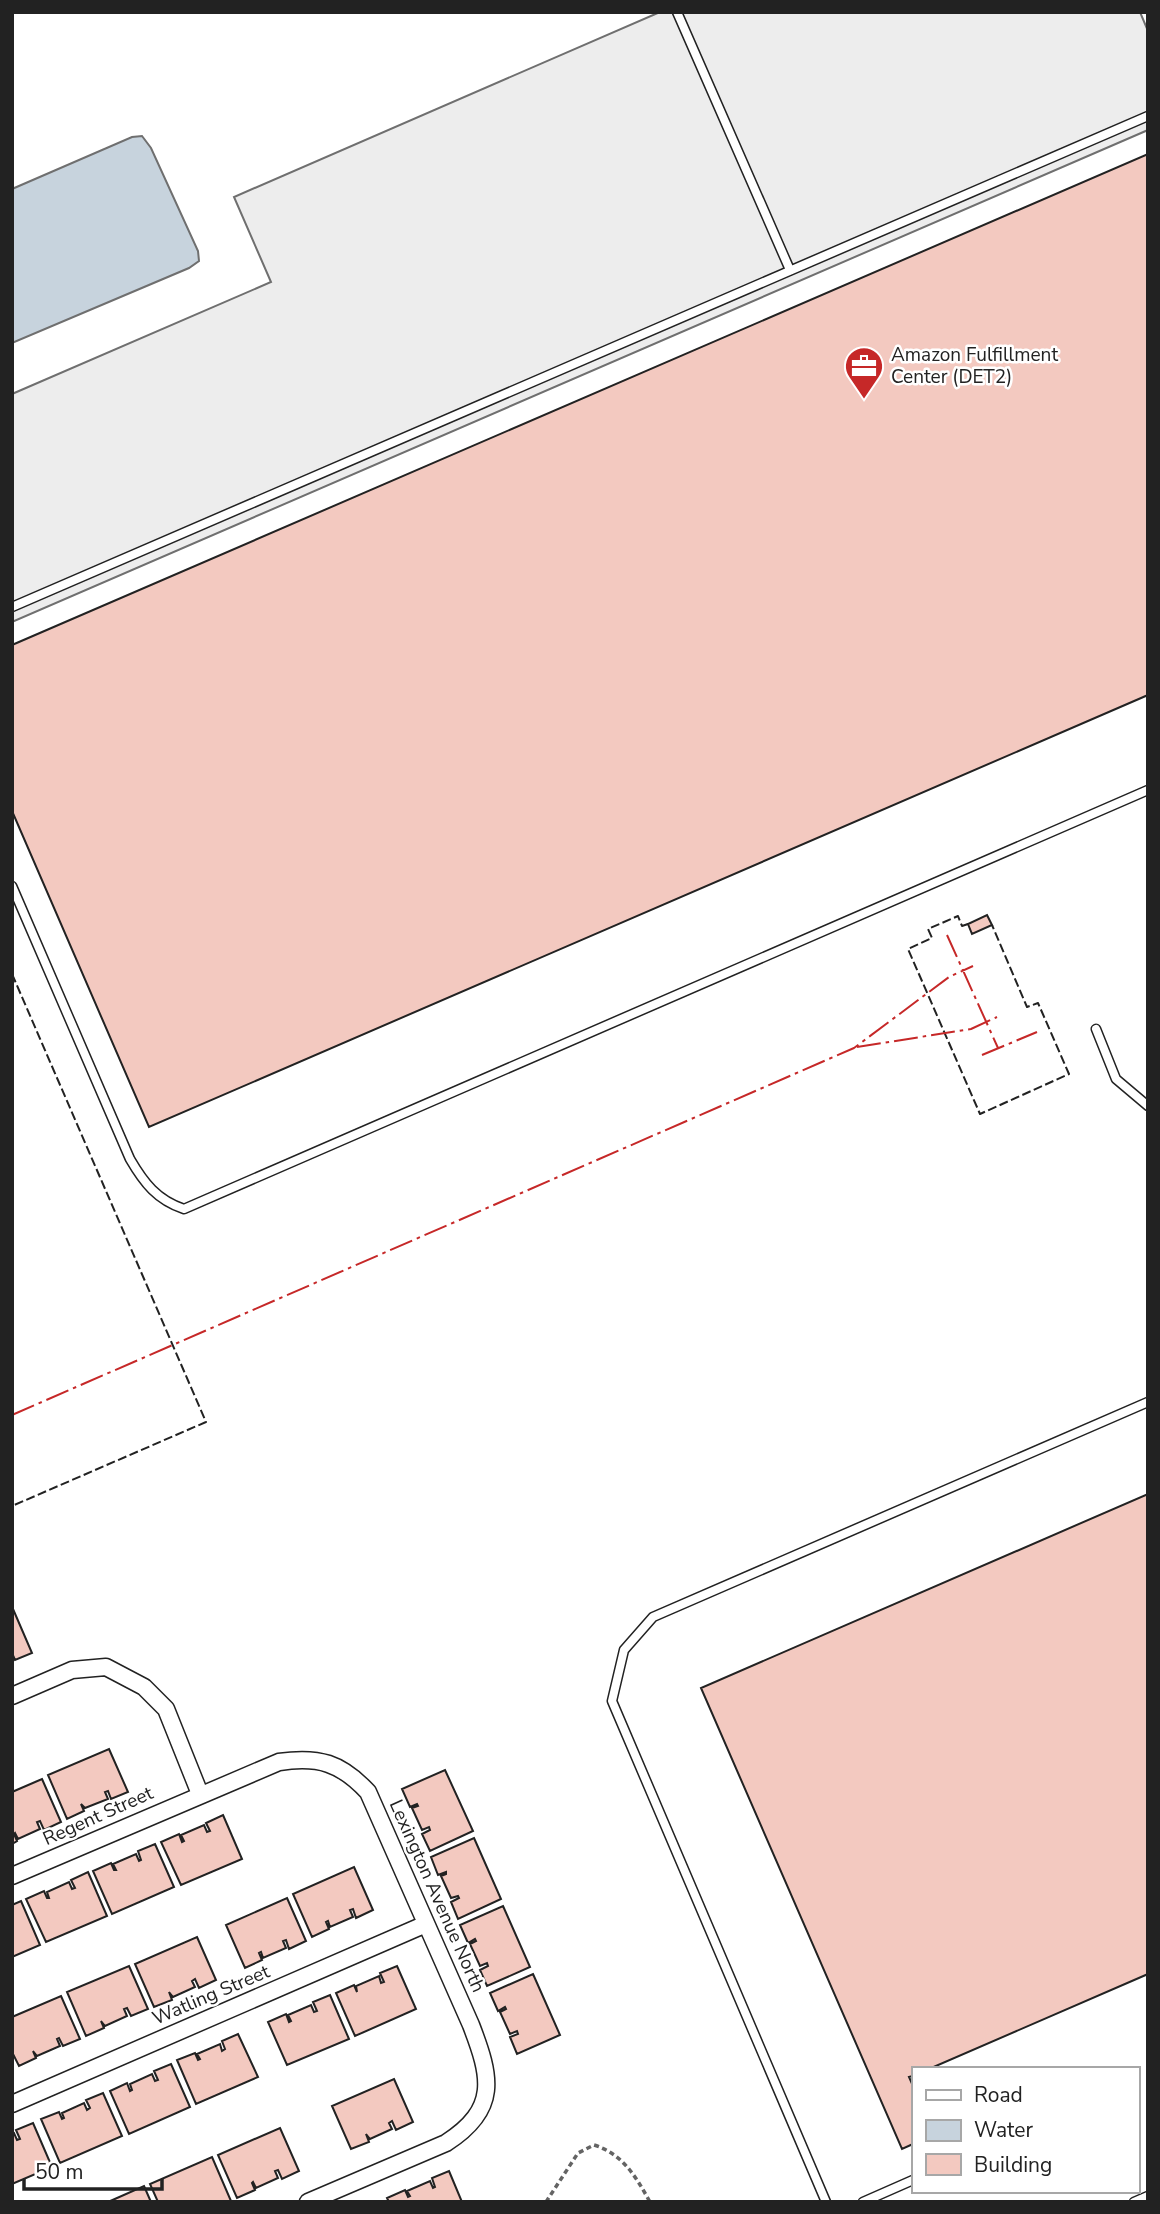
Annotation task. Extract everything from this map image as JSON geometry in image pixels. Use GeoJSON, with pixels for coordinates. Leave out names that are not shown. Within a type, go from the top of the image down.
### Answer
{"type":"FeatureCollection","features":[{"type":"Feature","properties":{"kind":"street"},"geometry":{"type":"LineString","coordinates":[[12,1696],[72,1670],[106,1667],[144,1687],[166,1709],[200,1794]]}},
{"type":"Feature","properties":{"kind":"street","name":"Lexington Avenue North"},"geometry":{"type":"LineString","coordinates":[[200,1794],[279,1762],[297,1759],[333,1765],[347,1772],[368,1792],[375,1804],[483,2057],[487,2078],[485,2096],[479,2114],[466,2129],[446,2143],[308,2202]]}},
{"type":"Feature","properties":{"kind":"street","name":"Regent Street"},"geometry":{"type":"LineString","coordinates":[[12,1876],[200,1794]]}},
{"type":"Feature","properties":{"kind":"street","name":"Watling Street"},"geometry":{"type":"LineString","coordinates":[[12,2104],[426,1924]]}},
{"type":"Feature","properties":{"kind":"lane"},"geometry":{"type":"LineString","coordinates":[[677,12],[790,270]]}},
{"type":"Feature","properties":{"kind":"lane"},"geometry":{"type":"LineString","coordinates":[[12,607],[1148,116]]}},
{"type":"Feature","properties":{"kind":"lane"},"geometry":{"type":"LineString","coordinates":[[12,886],[130,1159],[154,1191],[167,1203],[184,1209],[1148,790]]}},
{"type":"Feature","properties":{"kind":"lane"},"geometry":{"type":"LineString","coordinates":[[1096,1029],[1116,1079],[1148,1107]]}},
{"type":"Feature","properties":{"kind":"lane"},"geometry":{"type":"LineString","coordinates":[[827,2202],[612,1701],[624,1650],[653,1617],[1148,1402]]}},
{"type":"Feature","properties":{"kind":"lane"},"geometry":{"type":"LineString","coordinates":[[863,2202],[912,2180]]}},
{"type":"Feature","properties":{"kind":"lane"},"geometry":{"type":"LineString","coordinates":[[1134,2202],[1148,2196]]}},
{"type":"Feature","properties":{"kind":"path"},"geometry":{"type":"LineString","coordinates":[[546,2202],[578,2153],[594,2146],[609,2150],[635,2174],[650,2202]]}},
{"type":"Feature","properties":{"kind":"shaded area"},"geometry":{"type":"Polygon","coordinates":[[[660,12],[1140,12],[1148,31],[1148,130],[12,622],[12,394],[271,282],[234,197],[660,12]]]}},
{"type":"Feature","properties":{"kind":"water"},"geometry":{"type":"Polygon","coordinates":[[[142,136],[151,148],[198,251],[199,261],[189,268],[12,343],[12,189],[132,137],[142,136]]]}},
{"type":"Feature","properties":{"kind":"building","name":"Amazon Fulfillment Center (DET2)"},"geometry":{"type":"Polygon","coordinates":[[[1148,154],[1148,695],[149,1127],[12,811],[12,645],[1148,154]]]}},
{"type":"Feature","properties":{"kind":"building"},"geometry":{"type":"Polygon","coordinates":[[[987,915],[992,925],[972,934],[968,924],[987,915]]]}},
{"type":"Feature","properties":{"kind":"building"},"geometry":{"type":"Polygon","coordinates":[[[1148,1494],[1148,1974],[934,2067],[912,2067],[912,2076],[909,2077],[912,2084],[912,2144],[902,2149],[701,1688],[1148,1494]]]}},
{"type":"Feature","properties":{"kind":"building"},"geometry":{"type":"Polygon","coordinates":[[[13,1609],[32,1653],[15,1660],[12,1653],[13,1609]]]}},
{"type":"Feature","properties":{"kind":"building"},"geometry":{"type":"Polygon","coordinates":[[[109,1749],[128,1792],[111,1799],[108,1791],[105,1792],[108,1799],[85,1808],[81,1804],[84,1811],[67,1819],[48,1775],[109,1749]]]}},
{"type":"Feature","properties":{"kind":"building"},"geometry":{"type":"Polygon","coordinates":[[[445,1770],[473,1831],[430,1851],[422,1834],[430,1830],[429,1827],[422,1830],[412,1808],[418,1806],[417,1804],[410,1807],[402,1789],[445,1770]]]}},
{"type":"Feature","properties":{"kind":"building"},"geometry":{"type":"Polygon","coordinates":[[[42,1779],[61,1822],[44,1830],[40,1821],[37,1822],[40,1829],[18,1839],[15,1833],[17,1841],[12,1844],[12,1792],[42,1779]]]}},
{"type":"Feature","properties":{"kind":"building"},"geometry":{"type":"Polygon","coordinates":[[[223,1815],[242,1859],[181,1885],[161,1842],[179,1834],[182,1842],[184,1841],[181,1835],[204,1825],[207,1832],[210,1831],[206,1823],[223,1815]]]}},
{"type":"Feature","properties":{"kind":"building"},"geometry":{"type":"Polygon","coordinates":[[[474,1838],[501,1899],[458,1919],[451,1902],[459,1898],[451,1898],[441,1876],[446,1872],[438,1875],[431,1857],[474,1838]]]}},
{"type":"Feature","properties":{"kind":"building"},"geometry":{"type":"Polygon","coordinates":[[[155,1844],[174,1887],[112,1914],[93,1871],[111,1863],[116,1870],[113,1864],[136,1854],[139,1861],[138,1851],[155,1844]]]}},
{"type":"Feature","properties":{"kind":"building"},"geometry":{"type":"Polygon","coordinates":[[[354,1867],[373,1910],[356,1918],[353,1909],[350,1910],[353,1917],[330,1927],[328,1921],[326,1922],[329,1929],[312,1937],[293,1894],[354,1867]]]}},
{"type":"Feature","properties":{"kind":"building"},"geometry":{"type":"Polygon","coordinates":[[[88,1872],[107,1916],[46,1942],[26,1899],[44,1891],[49,1898],[47,1892],[69,1882],[72,1889],[75,1888],[71,1880],[88,1872]]]}},
{"type":"Feature","properties":{"kind":"building"},"geometry":{"type":"Polygon","coordinates":[[[287,1898],[306,1941],[289,1949],[286,1940],[283,1941],[286,1948],[263,1958],[261,1952],[259,1953],[262,1960],[245,1968],[226,1925],[287,1898]]]}},
{"type":"Feature","properties":{"kind":"building"},"geometry":{"type":"Polygon","coordinates":[[[21,1901],[40,1945],[12,1957],[12,1905],[21,1901]]]}},
{"type":"Feature","properties":{"kind":"building"},"geometry":{"type":"Polygon","coordinates":[[[503,1906],[530,1967],[487,1986],[480,1970],[488,1966],[487,1963],[480,1966],[470,1944],[476,1941],[475,1939],[468,1943],[460,1925],[503,1906]]]}},
{"type":"Feature","properties":{"kind":"building"},"geometry":{"type":"Polygon","coordinates":[[[197,1937],[216,1980],[199,1988],[195,1979],[192,1981],[195,1987],[173,1997],[169,1992],[172,2000],[154,2007],[135,1964],[197,1937]]]}},
{"type":"Feature","properties":{"kind":"building"},"geometry":{"type":"Polygon","coordinates":[[[129,1966],[148,2009],[131,2016],[127,2008],[124,2009],[127,2016],[105,2026],[101,2021],[104,2028],[86,2036],[67,1992],[129,1966]]]}},
{"type":"Feature","properties":{"kind":"building"},"geometry":{"type":"Polygon","coordinates":[[[397,1966],[416,2009],[355,2036],[336,1993],[354,1985],[357,1992],[356,1986],[379,1976],[381,1983],[384,1982],[380,1973],[397,1966]]]}},
{"type":"Feature","properties":{"kind":"building"},"geometry":{"type":"Polygon","coordinates":[[[533,1974],[560,2035],[517,2054],[510,2037],[518,2034],[517,2031],[510,2034],[500,2012],[506,2009],[505,2007],[498,2011],[490,1993],[533,1974]]]}},
{"type":"Feature","properties":{"kind":"building"},"geometry":{"type":"Polygon","coordinates":[[[330,1995],[349,2039],[287,2065],[268,2022],[286,2014],[289,2022],[291,2021],[288,2015],[311,2005],[314,2012],[317,2011],[313,2002],[330,1995]]]}},
{"type":"Feature","properties":{"kind":"building"},"geometry":{"type":"Polygon","coordinates":[[[61,1996],[80,2039],[63,2046],[59,2038],[57,2039],[60,2046],[37,2056],[33,2051],[36,2058],[19,2066],[12,2052],[12,2017],[61,1996]]]}},
{"type":"Feature","properties":{"kind":"building"},"geometry":{"type":"Polygon","coordinates":[[[238,2034],[258,2077],[196,2104],[177,2060],[195,2053],[198,2060],[200,2059],[197,2054],[220,2044],[222,2051],[225,2049],[222,2041],[238,2034]]]}},
{"type":"Feature","properties":{"kind":"building"},"geometry":{"type":"Polygon","coordinates":[[[171,2064],[190,2107],[129,2134],[110,2091],[127,2083],[130,2091],[130,2084],[152,2074],[155,2081],[158,2080],[154,2071],[171,2064]]]}},
{"type":"Feature","properties":{"kind":"building"},"geometry":{"type":"Polygon","coordinates":[[[394,2079],[413,2122],[396,2130],[392,2121],[389,2123],[392,2129],[370,2139],[366,2134],[369,2142],[351,2149],[332,2106],[394,2079]]]}},
{"type":"Feature","properties":{"kind":"building"},"geometry":{"type":"Polygon","coordinates":[[[103,2093],[122,2136],[60,2163],[41,2119],[59,2112],[62,2119],[62,2113],[84,2103],[87,2110],[90,2108],[86,2100],[103,2093]]]}},
{"type":"Feature","properties":{"kind":"building"},"geometry":{"type":"Polygon","coordinates":[[[33,2123],[52,2167],[12,2184],[12,2134],[14,2133],[17,2140],[20,2139],[16,2130],[33,2123]]]}},
{"type":"Feature","properties":{"kind":"building"},"geometry":{"type":"Polygon","coordinates":[[[280,2128],[299,2171],[282,2179],[278,2170],[275,2171],[278,2178],[256,2188],[253,2182],[255,2190],[237,2198],[218,2155],[280,2128]]]}},
{"type":"Feature","properties":{"kind":"building"},"geometry":{"type":"Polygon","coordinates":[[[212,2157],[231,2201],[158,2202],[150,2184],[212,2157]]]}},
{"type":"Feature","properties":{"kind":"building"},"geometry":{"type":"Polygon","coordinates":[[[449,2171],[462,2202],[389,2202],[387,2198],[405,2190],[408,2197],[410,2196],[407,2191],[430,2181],[433,2188],[432,2178],[449,2171]]]}},
{"type":"Feature","properties":{"kind":"building"},"geometry":{"type":"Polygon","coordinates":[[[144,2186],[151,2202],[108,2202],[144,2186]]]}},
{"type":"Feature","properties":{"kind":"fence"},"geometry":{"type":"LineString","coordinates":[[968,924],[962,926],[958,916],[928,929],[932,938],[908,949],[980,1114],[1069,1074],[1038,1003],[1027,1007],[992,925]]}},
{"type":"Feature","properties":{"kind":"fence"},"geometry":{"type":"LineString","coordinates":[[12,974],[206,1422],[12,1506]]}},
{"type":"Feature","properties":{"kind":"power"},"geometry":{"type":"LineString","coordinates":[[947,935],[998,1048]]}},
{"type":"Feature","properties":{"kind":"power"},"geometry":{"type":"LineString","coordinates":[[12,1415],[854,1048],[949,977],[973,966]]}},
{"type":"Feature","properties":{"kind":"power"},"geometry":{"type":"LineString","coordinates":[[857,1047],[971,1029],[997,1017]]}},
{"type":"Feature","properties":{"kind":"power"},"geometry":{"type":"LineString","coordinates":[[982,1055],[1037,1032]]}},
{"type":"Feature","properties":{"kind":"place","name":"Amazon Fulfillment Center (DET2)"},"geometry":{"type":"Point","coordinates":[864,400]}}]}
